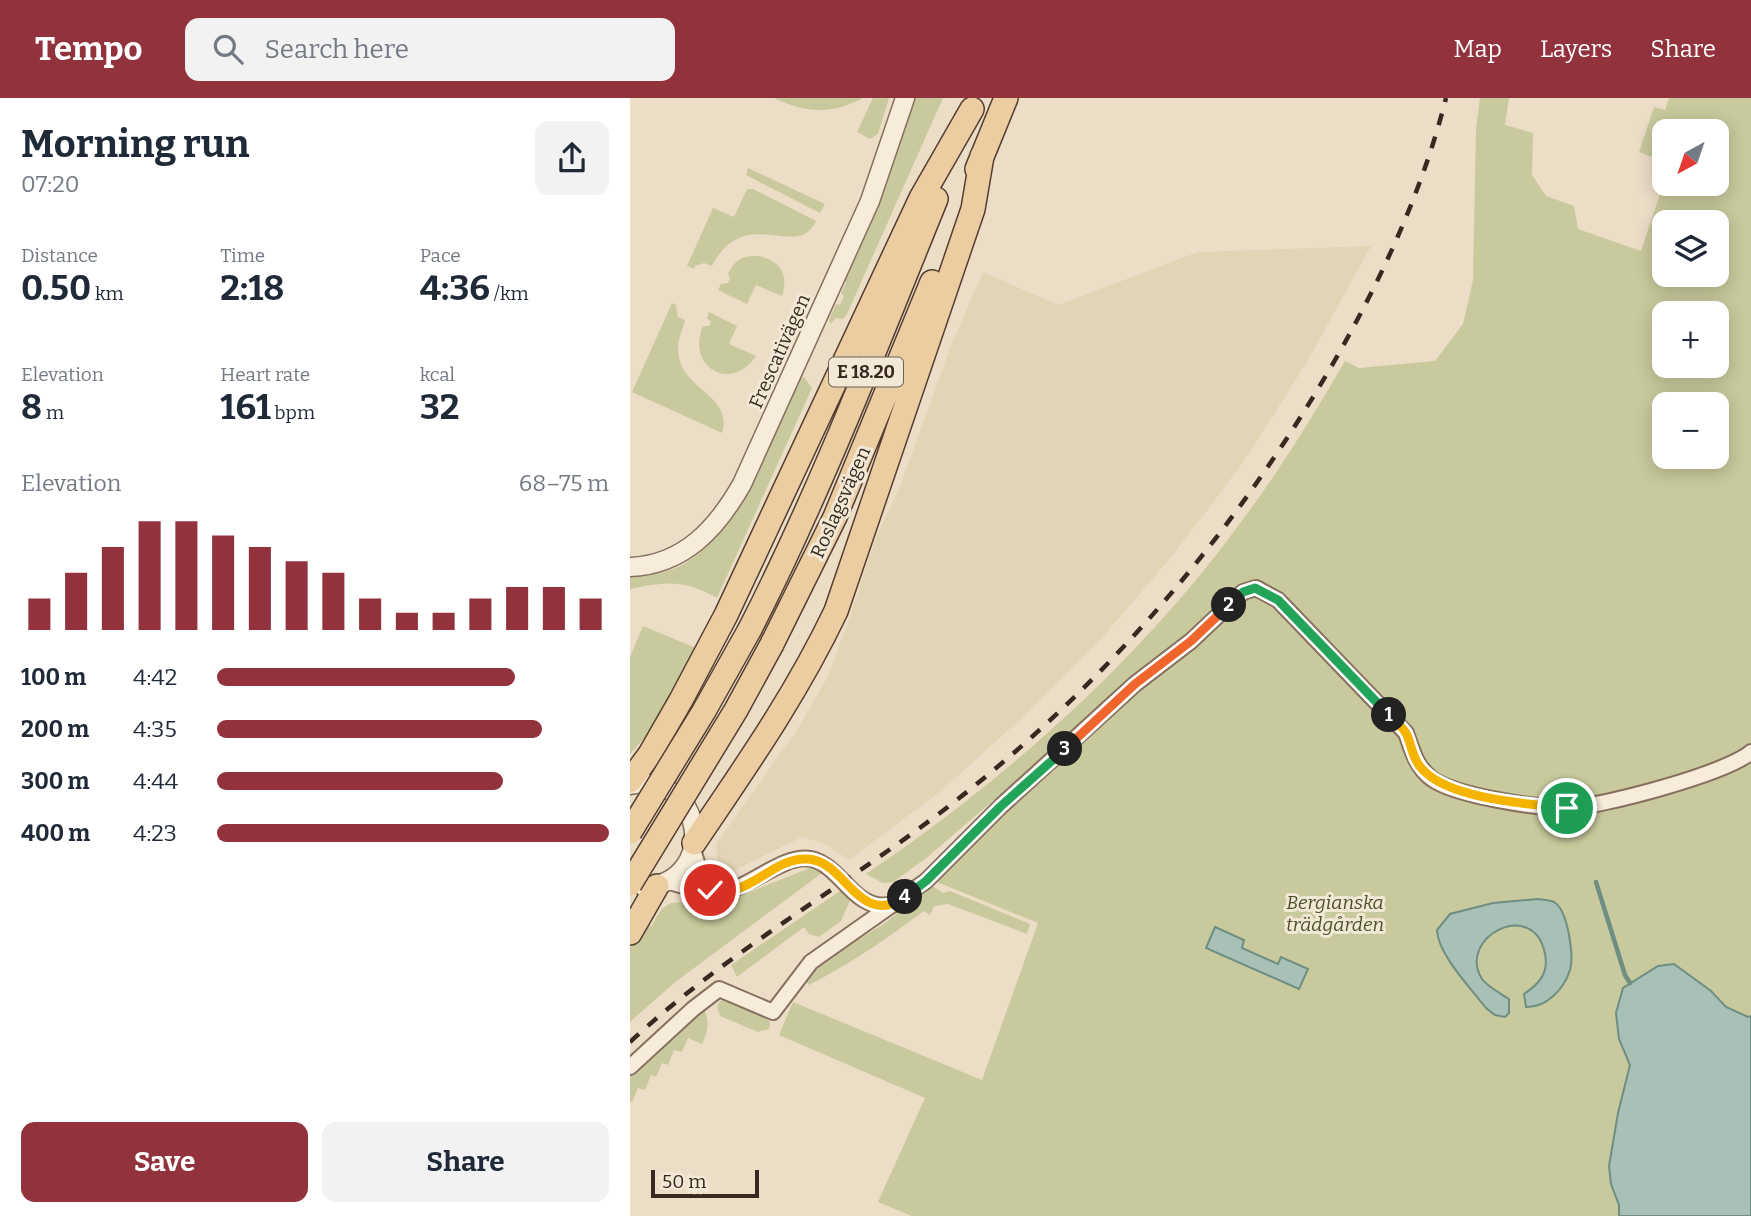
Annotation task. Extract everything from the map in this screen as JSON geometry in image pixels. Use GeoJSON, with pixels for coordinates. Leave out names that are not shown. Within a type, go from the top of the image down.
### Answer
{"type":"FeatureCollection","features":[{"type":"Feature","properties":{"kind":"main road","name":"Roslagsvägen"},"geometry":{"type":"LineString","coordinates":[[630,885],[736,710],[835,517],[1006,98]]}},
{"type":"Feature","properties":{"kind":"main road","name":"Roslagsvägen"},"geometry":{"type":"LineString","coordinates":[[630,832],[704,711],[780,569],[834,453],[974,104]]}},
{"type":"Feature","properties":{"kind":"main road"},"geometry":{"type":"LineString","coordinates":[[630,783],[681,700],[726,615],[920,198],[974,104]]}},
{"type":"Feature","properties":{"kind":"main road"},"geometry":{"type":"LineString","coordinates":[[694,846],[783,711],[817,651],[835,611],[973,208],[982,156]]}},
{"type":"Feature","properties":{"kind":"main road"},"geometry":{"type":"LineString","coordinates":[[630,933],[662,883]]}},
{"type":"Feature","properties":{"kind":"street","name":"Frescativägen"},"geometry":{"type":"LineString","coordinates":[[630,567],[662,562],[679,554],[712,528],[742,484],[870,201],[905,98]]}},
{"type":"Feature","properties":{"kind":"street"},"geometry":{"type":"LineString","coordinates":[[630,1067],[719,989],[773,1012],[811,962],[926,881],[1001,806],[1135,684],[1191,641],[1243,592],[1255,588],[1278,600],[1406,733],[1420,768],[1447,787],[1514,803],[1567,808],[1606,802],[1706,774],[1744,759],[1751,752]]}},
{"type":"Feature","properties":{"kind":"street"},"geometry":{"type":"LineString","coordinates":[[630,783],[652,784],[676,795],[691,816],[695,829],[694,846],[704,884],[710,890]]}},
{"type":"Feature","properties":{"kind":"street"},"geometry":{"type":"LineString","coordinates":[[662,883],[683,868],[694,846]]}},
{"type":"Feature","properties":{"kind":"street"},"geometry":{"type":"LineString","coordinates":[[630,885],[662,883],[695,891],[733,890],[790,862],[809,859],[829,867],[859,895],[875,905],[893,905]]}},
{"type":"Feature","properties":{"kind":"street"},"geometry":{"type":"LineString","coordinates":[[859,895],[867,912],[862,926]]}},
{"type":"Feature","properties":{"kind":"shaded area"},"geometry":{"type":"Polygon","coordinates":[[[1371,246],[1307,362],[1244,461],[1167,562],[1100,640],[1023,717],[942,790],[849,860],[825,844],[802,837],[727,874],[718,870],[716,844],[797,730],[827,678],[876,537],[899,489],[952,343],[983,272],[1058,305],[1198,252],[1371,246]]]}},
{"type":"Feature","properties":{"kind":"shaded area"},"geometry":{"type":"Polygon","coordinates":[[[1538,899],[1554,902],[1563,914],[1570,944],[1570,970],[1553,996],[1540,1004],[1526,1007],[1524,994],[1542,977],[1546,967],[1545,954],[1538,937],[1527,928],[1513,926],[1500,929],[1479,949],[1477,964],[1482,979],[1509,999],[1509,1013],[1505,1017],[1495,1015],[1486,1008],[1449,960],[1437,930],[1450,914],[1493,903],[1538,899]]]}},
{"type":"Feature","properties":{"kind":"shaded area"},"geometry":{"type":"Polygon","coordinates":[[[1215,927],[1244,940],[1242,948],[1278,964],[1281,957],[1308,969],[1299,989],[1206,948],[1215,927]]]}},
{"type":"Feature","properties":{"kind":"shaded area"},"geometry":{"type":"Polygon","coordinates":[[[1674,964],[1711,991],[1726,1007],[1751,1016],[1751,1216],[1619,1216],[1619,1205],[1611,1184],[1609,1166],[1630,1065],[1619,1039],[1616,1013],[1623,988],[1658,966],[1674,964]]]}},
{"type":"Feature","properties":{"kind":"green space"},"geometry":{"type":"Polygon","coordinates":[[[774,98],[863,98],[840,107],[818,110],[797,107],[774,98]]]}},
{"type":"Feature","properties":{"kind":"green space"},"geometry":{"type":"Polygon","coordinates":[[[873,98],[889,98],[878,134],[870,139],[857,132],[873,98]]]}},
{"type":"Feature","properties":{"kind":"green space"},"geometry":{"type":"Polygon","coordinates":[[[914,98],[943,98],[847,314],[843,319],[835,318],[831,324],[829,320],[836,304],[840,305],[844,296],[841,293],[846,283],[842,281],[892,167],[914,98]]]}},
{"type":"Feature","properties":{"kind":"green space","name":"Bergianska trädgården"},"geometry":{"type":"Polygon","coordinates":[[[1480,98],[1509,98],[1505,125],[1533,133],[1532,175],[1546,196],[1574,206],[1578,229],[1641,251],[1652,218],[1652,287],[1729,287],[1729,210],[1655,210],[1659,196],[1729,196],[1729,119],[1652,119],[1652,157],[1639,152],[1654,107],[1665,110],[1669,98],[1751,98],[1751,1016],[1726,1007],[1711,991],[1623,988],[1616,1013],[1619,1039],[1630,1065],[1609,1166],[1611,1184],[1619,1205],[1619,1216],[912,1216],[878,1202],[925,1098],[779,1035],[793,1002],[982,1080],[1038,923],[937,882],[1027,790],[1127,699],[1128,680],[1050,752],[925,859],[893,882],[883,883],[866,874],[918,838],[1018,759],[1067,716],[1158,624],[1253,506],[1345,361],[1359,368],[1435,361],[1463,324],[1473,280],[1476,128],[1480,98]]]}},
{"type":"Feature","properties":{"kind":"green space"},"geometry":{"type":"Polygon","coordinates":[[[748,168],[825,204],[820,213],[746,175],[748,168]]]}},
{"type":"Feature","properties":{"kind":"green space"},"geometry":{"type":"Polygon","coordinates":[[[747,189],[753,189],[816,221],[808,232],[797,236],[755,234],[740,238],[725,247],[712,266],[704,263],[694,269],[687,266],[713,208],[734,217],[747,189]]]}},
{"type":"Feature","properties":{"kind":"green space"},"geometry":{"type":"Polygon","coordinates":[[[753,256],[769,259],[780,267],[784,280],[782,296],[756,285],[747,304],[718,290],[721,284],[728,283],[728,274],[735,263],[753,256]]]}},
{"type":"Feature","properties":{"kind":"green space"},"geometry":{"type":"Polygon","coordinates":[[[672,303],[676,305],[678,317],[685,320],[678,344],[680,362],[686,373],[720,408],[724,419],[722,433],[632,392],[672,303]]]}},
{"type":"Feature","properties":{"kind":"green space"},"geometry":{"type":"Polygon","coordinates":[[[709,312],[737,326],[729,344],[756,356],[746,367],[734,373],[723,374],[705,363],[700,353],[699,340],[703,326],[709,326],[711,322],[707,318],[709,312]]]}},
{"type":"Feature","properties":{"kind":"green space"},"geometry":{"type":"Polygon","coordinates":[[[804,377],[812,388],[717,598],[694,588],[675,584],[630,589],[630,577],[660,573],[680,566],[706,546],[724,527],[766,454],[798,380],[804,377]]]}},
{"type":"Feature","properties":{"kind":"green space"},"geometry":{"type":"Polygon","coordinates":[[[643,626],[696,648],[651,730],[630,754],[630,657],[643,626]]]}},
{"type":"Feature","properties":{"kind":"green space"},"geometry":{"type":"Polygon","coordinates":[[[810,868],[822,873],[674,983],[630,1022],[630,948],[645,924],[652,926],[657,916],[672,903],[683,903],[689,898],[722,903],[810,868]]]}},
{"type":"Feature","properties":{"kind":"green space"},"geometry":{"type":"Polygon","coordinates":[[[932,886],[943,893],[950,891],[1030,924],[1027,934],[948,904],[934,906],[930,915],[924,911],[868,951],[824,977],[809,985],[803,978],[812,968],[885,923],[932,886]]]}},
{"type":"Feature","properties":{"kind":"green space"},"geometry":{"type":"Polygon","coordinates":[[[843,889],[851,898],[841,921],[819,937],[809,934],[804,927],[737,977],[731,965],[843,889]]]}},
{"type":"Feature","properties":{"kind":"green space"},"geometry":{"type":"Polygon","coordinates":[[[724,1000],[767,1018],[769,1029],[758,1032],[720,1016],[717,1007],[720,1001],[724,1000]]]}},
{"type":"Feature","properties":{"kind":"green space"},"geometry":{"type":"Polygon","coordinates":[[[704,1010],[708,1027],[702,1044],[688,1038],[682,1052],[674,1050],[668,1065],[662,1063],[656,1077],[651,1075],[645,1090],[638,1088],[632,1102],[630,1101],[630,1074],[704,1010]]]}},
{"type":"Feature","properties":{"kind":"waterway"},"geometry":{"type":"LineString","coordinates":[[1596,882],[1625,975],[1630,983]]}},
{"type":"Feature","properties":{"kind":"railway"},"geometry":{"type":"LineString","coordinates":[[630,1042],[706,978],[909,836],[1008,758],[1065,707],[1169,596],[1262,475],[1343,346],[1403,225],[1427,162],[1446,98]]}},
{"type":"Feature","properties":{"kind":"route"},"geometry":{"type":"LineString","coordinates":[[710,890],[733,890],[790,862],[809,859],[829,867],[859,895],[875,905],[893,905],[926,881],[1001,806],[1135,684],[1191,641],[1243,592],[1255,588],[1278,600],[1406,733],[1420,768],[1432,779],[1447,787],[1514,803],[1567,808]]}}]}
